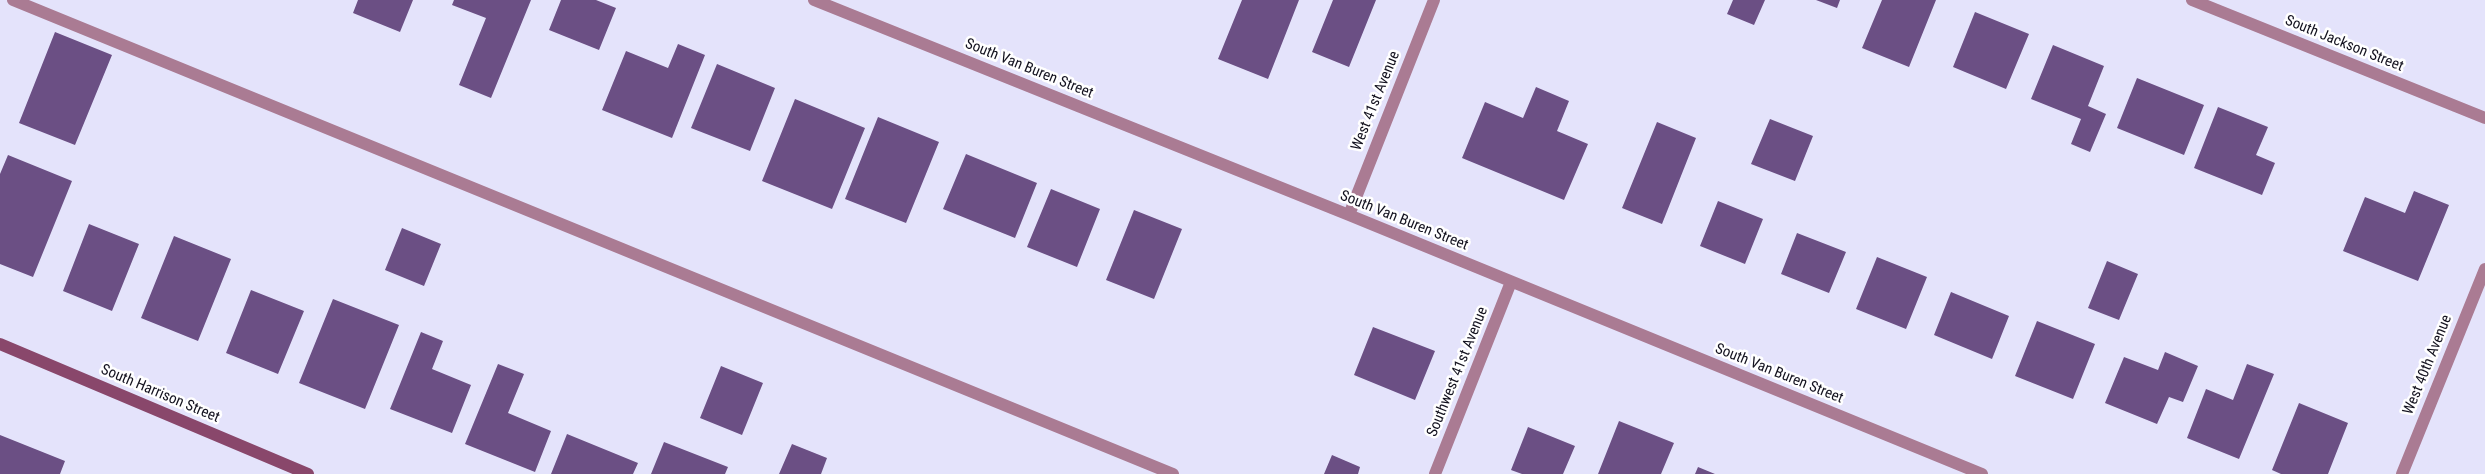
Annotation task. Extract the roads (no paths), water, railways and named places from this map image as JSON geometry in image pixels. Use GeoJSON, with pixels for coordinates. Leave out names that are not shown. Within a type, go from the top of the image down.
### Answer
{"type":"FeatureCollection","features":[{"type":"Feature","properties":{"kind":"street"},"geometry":{"type":"LineString","coordinates":[[14,0],[1173,474]]}},
{"type":"Feature","properties":{"kind":"street","name":"South Van Buren Street"},"geometry":{"type":"LineString","coordinates":[[814,0],[1349,215],[1982,474]]}},
{"type":"Feature","properties":{"kind":"street","name":"West 41st Avenue"},"geometry":{"type":"LineString","coordinates":[[1349,215],[1434,0]]}},
{"type":"Feature","properties":{"kind":"street","name":"South Jackson Street"},"geometry":{"type":"LineString","coordinates":[[2192,0],[2485,118]]}},
{"type":"Feature","properties":{"kind":"street","name":"West 40th Avenue"},"geometry":{"type":"LineString","coordinates":[[2402,474],[2485,269]]}},
{"type":"Feature","properties":{"kind":"street","name":"Southwest 41st Avenue"},"geometry":{"type":"LineString","coordinates":[[1435,474],[1511,282]]}},
{"type":"Feature","properties":{"kind":"street","name":"South Harrison Street"},"geometry":{"type":"LineString","coordinates":[[0,344],[308,474]]}}]}
